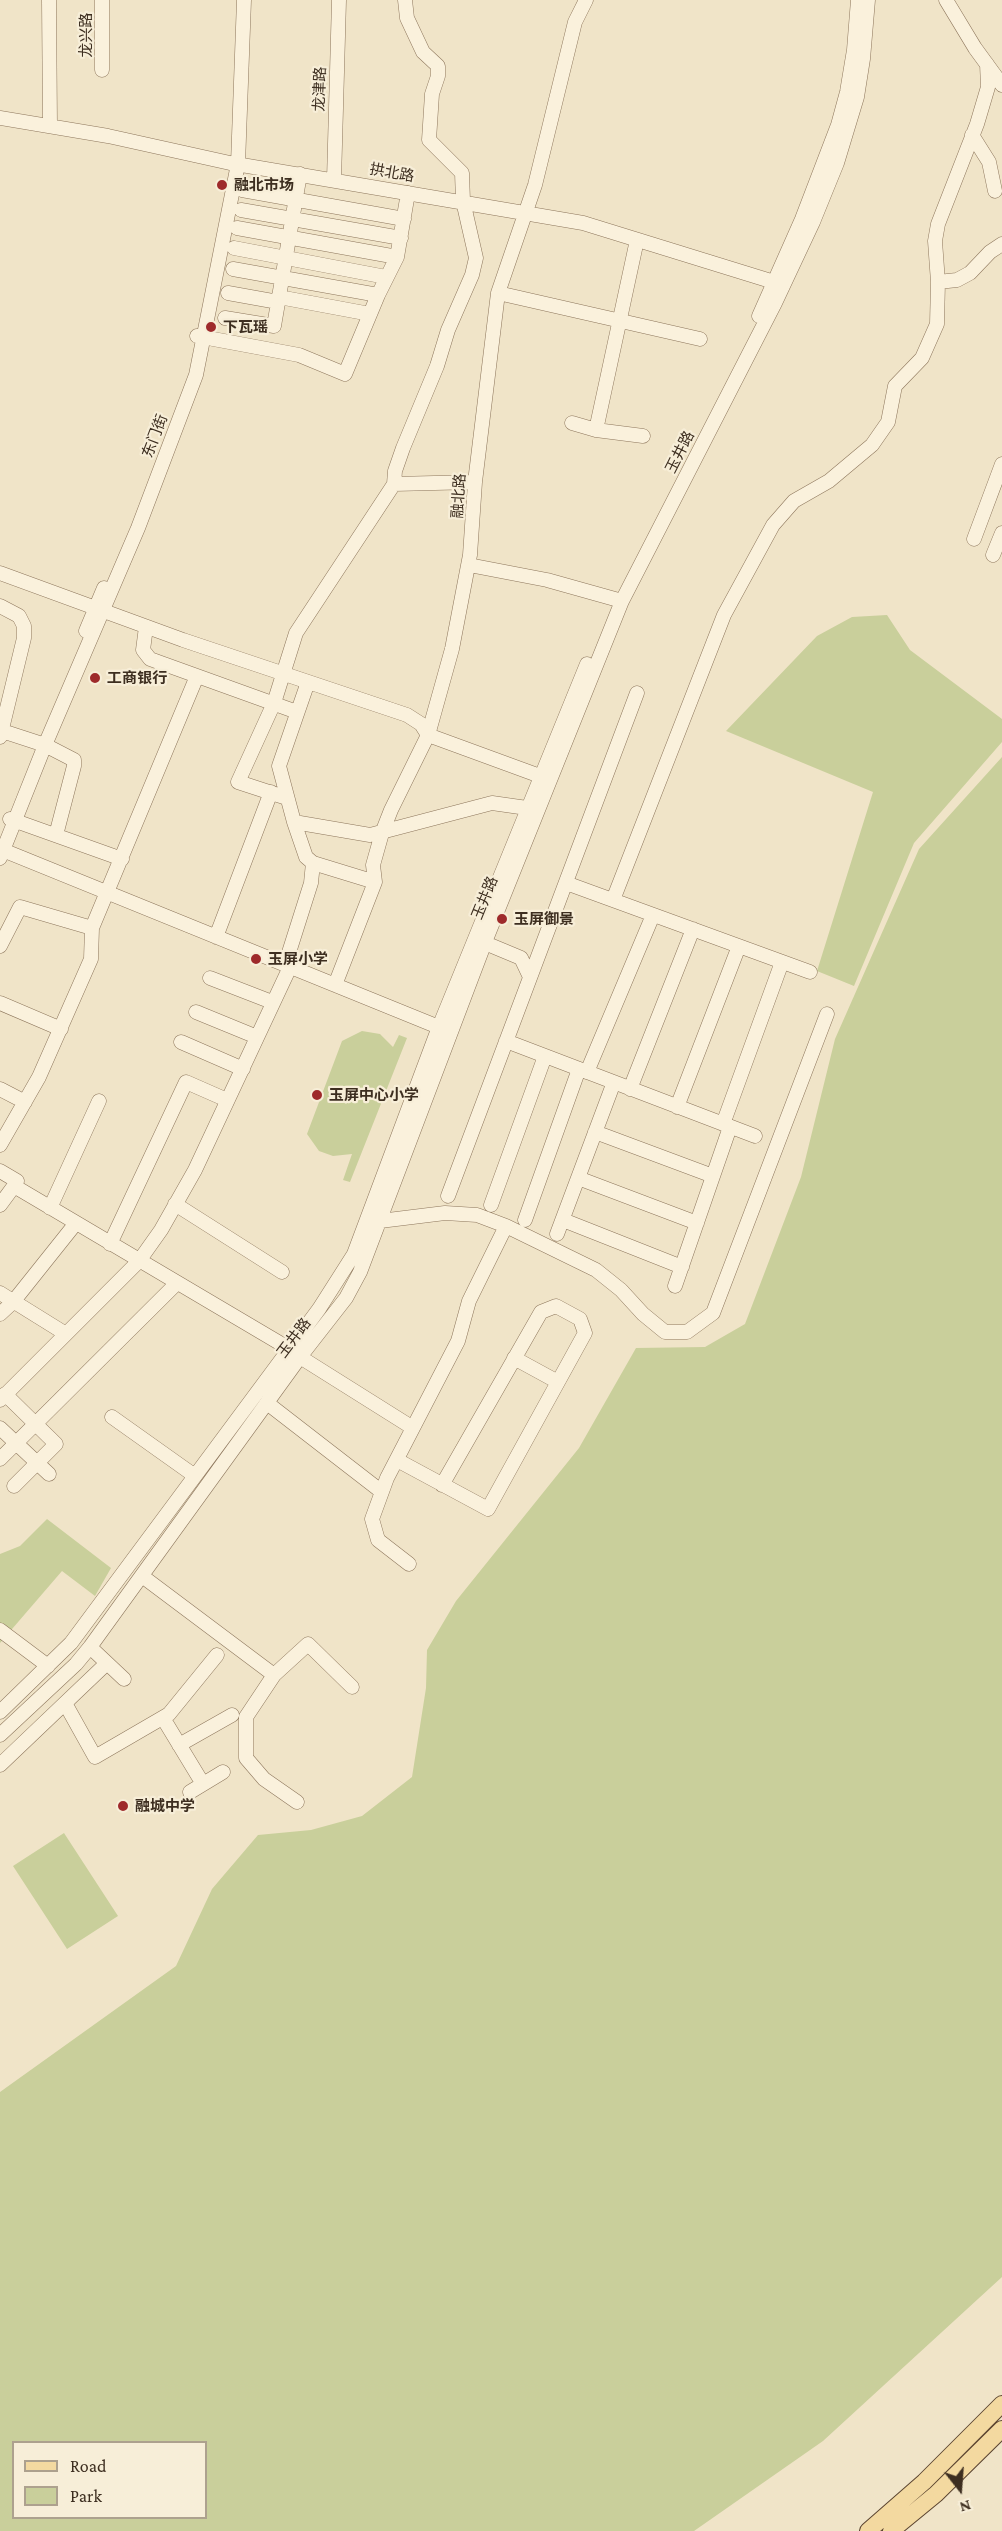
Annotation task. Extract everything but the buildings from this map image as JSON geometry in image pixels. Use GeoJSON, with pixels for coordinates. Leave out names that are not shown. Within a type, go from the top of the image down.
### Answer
{"type":"FeatureCollection","features":[{"type":"Feature","properties":{"kind":"main road"},"geometry":{"type":"LineString","coordinates":[[868,2531],[924,2482],[1002,2404]]}},
{"type":"Feature","properties":{"kind":"main road"},"geometry":{"type":"LineString","coordinates":[[891,2531],[936,2494],[1002,2429]]}},
{"type":"Feature","properties":{"kind":"street"},"geometry":{"type":"LineString","coordinates":[[49,0],[50,126]]}},
{"type":"Feature","properties":{"kind":"street","name":"龙兴路"},"geometry":{"type":"LineString","coordinates":[[102,0],[102,70]]}},
{"type":"Feature","properties":{"kind":"street","name":"东门街"},"geometry":{"type":"LineString","coordinates":[[234,163],[236,0]]}},
{"type":"Feature","properties":{"kind":"street","name":"东门街"},"geometry":{"type":"LineString","coordinates":[[1,850],[41,743],[100,609],[190,373],[200,336],[234,163],[244,0]]}},
{"type":"Feature","properties":{"kind":"street","name":"龙津路"},"geometry":{"type":"LineString","coordinates":[[334,180],[339,0]]}},
{"type":"Feature","properties":{"kind":"street"},"geometry":{"type":"LineString","coordinates":[[287,798],[238,782],[274,703],[296,633],[394,484],[395,471],[403,448],[438,366],[448,330],[476,266],[463,201],[462,173],[429,140],[432,94],[438,76],[438,66],[423,52],[407,18],[405,0]]}},
{"type":"Feature","properties":{"kind":"street","name":"融北路"},"geometry":{"type":"LineString","coordinates":[[335,985],[375,882],[373,865],[382,833],[391,810],[429,735],[452,649],[469,565],[475,482],[498,293],[535,185],[565,54],[575,22],[586,0]]}},
{"type":"Feature","properties":{"kind":"street","name":"玉井路"},"geometry":{"type":"LineString","coordinates":[[0,1735],[76,1664],[90,1647],[300,1357],[346,1298],[360,1272],[380,1221],[445,1029],[540,776],[619,599],[755,323],[802,219],[838,125],[847,92],[854,50],[858,0]]}},
{"type":"Feature","properties":{"kind":"street","name":"玉井路"},"geometry":{"type":"LineString","coordinates":[[0,1712],[70,1643],[319,1309],[354,1254],[445,1029],[486,940],[619,599],[775,303],[817,212],[837,163],[856,97],[863,59],[868,0]]}},
{"type":"Feature","properties":{"kind":"street"},"geometry":{"type":"LineString","coordinates":[[946,0],[1002,85]]}},
{"type":"Feature","properties":{"kind":"street"},"geometry":{"type":"LineString","coordinates":[[613,900],[724,615],[773,525],[794,501],[829,481],[872,445],[888,422],[896,386],[922,358],[937,324],[938,282],[935,241],[938,224],[988,87],[987,64]]}},
{"type":"Feature","properties":{"kind":"street","name":"拱北路"},"geometry":{"type":"LineString","coordinates":[[0,118],[108,136],[234,163],[583,222],[774,282]]}},
{"type":"Feature","properties":{"kind":"street"},"geometry":{"type":"LineString","coordinates":[[972,135],[989,162],[996,191]]}},
{"type":"Feature","properties":{"kind":"street"},"geometry":{"type":"LineString","coordinates":[[225,318],[274,326],[300,174]]}},
{"type":"Feature","properties":{"kind":"street"},"geometry":{"type":"LineString","coordinates":[[242,190],[404,219]]}},
{"type":"Feature","properties":{"kind":"street"},"geometry":{"type":"LineString","coordinates":[[200,336],[299,355],[345,374],[378,295],[397,257],[408,192]]}},
{"type":"Feature","properties":{"kind":"street"},"geometry":{"type":"LineString","coordinates":[[241,210],[401,238]]}},
{"type":"Feature","properties":{"kind":"street"},"geometry":{"type":"LineString","coordinates":[[237,228],[397,257]]}},
{"type":"Feature","properties":{"kind":"street"},"geometry":{"type":"LineString","coordinates":[[596,430],[637,240]]}},
{"type":"Feature","properties":{"kind":"street"},"geometry":{"type":"LineString","coordinates":[[938,282],[957,280],[969,273],[990,252],[1002,244]]}},
{"type":"Feature","properties":{"kind":"street"},"geometry":{"type":"LineString","coordinates":[[234,248],[386,277]]}},
{"type":"Feature","properties":{"kind":"street"},"geometry":{"type":"LineString","coordinates":[[233,268],[378,295]]}},
{"type":"Feature","properties":{"kind":"street"},"geometry":{"type":"LineString","coordinates":[[228,293],[370,314]]}},
{"type":"Feature","properties":{"kind":"street"},"geometry":{"type":"LineString","coordinates":[[498,293],[700,339]]}},
{"type":"Feature","properties":{"kind":"street"},"geometry":{"type":"LineString","coordinates":[[572,423],[596,430],[643,436]]}},
{"type":"Feature","properties":{"kind":"street"},"geometry":{"type":"LineString","coordinates":[[974,539],[1002,464]]}},
{"type":"Feature","properties":{"kind":"street"},"geometry":{"type":"LineString","coordinates":[[394,484],[475,482]]}},
{"type":"Feature","properties":{"kind":"street"},"geometry":{"type":"LineString","coordinates":[[993,555],[1002,533]]}},
{"type":"Feature","properties":{"kind":"street"},"geometry":{"type":"LineString","coordinates":[[469,565],[547,580],[619,599]]}},
{"type":"Feature","properties":{"kind":"street"},"geometry":{"type":"LineString","coordinates":[[0,573],[146,627],[407,716],[421,723],[429,735],[540,776]]}},
{"type":"Feature","properties":{"kind":"street"},"geometry":{"type":"LineString","coordinates":[[0,606],[19,616],[24,626],[24,638],[1,734],[41,743],[74,760],[56,835]]}},
{"type":"Feature","properties":{"kind":"street"},"geometry":{"type":"LineString","coordinates":[[146,627],[143,650],[150,659],[297,712]]}},
{"type":"Feature","properties":{"kind":"street"},"geometry":{"type":"LineString","coordinates":[[2,1137],[25,1102],[61,1029],[91,959],[92,928],[197,676]]}},
{"type":"Feature","properties":{"kind":"street"},"geometry":{"type":"LineString","coordinates":[[308,682],[279,766],[294,822],[306,857],[313,863],[375,882]]}},
{"type":"Feature","properties":{"kind":"street"},"geometry":{"type":"LineString","coordinates":[[448,1196],[637,693]]}},
{"type":"Feature","properties":{"kind":"street"},"geometry":{"type":"LineString","coordinates":[[216,937],[271,792]]}},
{"type":"Feature","properties":{"kind":"street"},"geometry":{"type":"LineString","coordinates":[[294,822],[370,835],[492,803],[527,808]]}},
{"type":"Feature","properties":{"kind":"street"},"geometry":{"type":"LineString","coordinates":[[13,820],[122,859]]}},
{"type":"Feature","properties":{"kind":"street"},"geometry":{"type":"LineString","coordinates":[[1,850],[445,1029]]}},
{"type":"Feature","properties":{"kind":"street"},"geometry":{"type":"LineString","coordinates":[[14,1486],[56,1444],[3,1397],[139,1261],[176,1204],[195,1170],[258,1037],[287,966],[311,883],[313,863]]}},
{"type":"Feature","properties":{"kind":"street"},"geometry":{"type":"LineString","coordinates":[[566,883],[810,972]]}},
{"type":"Feature","properties":{"kind":"street"},"geometry":{"type":"LineString","coordinates":[[0,946],[20,907],[92,928]]}},
{"type":"Feature","properties":{"kind":"street"},"geometry":{"type":"LineString","coordinates":[[525,1220],[583,1071],[653,915]]}},
{"type":"Feature","properties":{"kind":"street"},"geometry":{"type":"LineString","coordinates":[[630,1089],[693,929]]}},
{"type":"Feature","properties":{"kind":"street"},"geometry":{"type":"LineString","coordinates":[[486,940],[523,952],[542,944]]}},
{"type":"Feature","properties":{"kind":"street"},"geometry":{"type":"LineString","coordinates":[[486,940],[521,958],[530,977]]}},
{"type":"Feature","properties":{"kind":"street"},"geometry":{"type":"LineString","coordinates":[[677,1107],[739,946]]}},
{"type":"Feature","properties":{"kind":"street"},"geometry":{"type":"LineString","coordinates":[[675,1286],[782,962]]}},
{"type":"Feature","properties":{"kind":"street"},"geometry":{"type":"LineString","coordinates":[[210,978],[272,1002]]}},
{"type":"Feature","properties":{"kind":"street"},"geometry":{"type":"LineString","coordinates":[[0,1002],[61,1029]]}},
{"type":"Feature","properties":{"kind":"street"},"geometry":{"type":"LineString","coordinates":[[196,1012],[258,1037]]}},
{"type":"Feature","properties":{"kind":"street"},"geometry":{"type":"LineString","coordinates":[[380,1221],[444,1213],[477,1215],[506,1226],[596,1270],[621,1290],[643,1314],[665,1332],[687,1332],[712,1313],[827,1014]]}},
{"type":"Feature","properties":{"kind":"street"},"geometry":{"type":"LineString","coordinates":[[506,1041],[755,1136]]}},
{"type":"Feature","properties":{"kind":"street"},"geometry":{"type":"LineString","coordinates":[[181,1042],[243,1069]]}},
{"type":"Feature","properties":{"kind":"street"},"geometry":{"type":"LineString","coordinates":[[491,1205],[545,1056]]}},
{"type":"Feature","properties":{"kind":"street"},"geometry":{"type":"LineString","coordinates":[[110,1244],[186,1082],[227,1100]]}},
{"type":"Feature","properties":{"kind":"street"},"geometry":{"type":"LineString","coordinates":[[557,1234],[614,1083]]}},
{"type":"Feature","properties":{"kind":"street"},"geometry":{"type":"LineString","coordinates":[[0,1089],[25,1102]]}},
{"type":"Feature","properties":{"kind":"street"},"geometry":{"type":"LineString","coordinates":[[50,1208],[99,1101]]}},
{"type":"Feature","properties":{"kind":"street"},"geometry":{"type":"LineString","coordinates":[[596,1132],[713,1176]]}},
{"type":"Feature","properties":{"kind":"street"},"geometry":{"type":"LineString","coordinates":[[0,1171],[16,1181],[0,1205]]}},
{"type":"Feature","properties":{"kind":"street"},"geometry":{"type":"LineString","coordinates":[[578,1178],[697,1223]]}},
{"type":"Feature","properties":{"kind":"street"},"geometry":{"type":"LineString","coordinates":[[14,1186],[288,1348]]}},
{"type":"Feature","properties":{"kind":"street"},"geometry":{"type":"LineString","coordinates":[[176,1204],[282,1272]]}},
{"type":"Feature","properties":{"kind":"street"},"geometry":{"type":"LineString","coordinates":[[562,1220],[682,1267]]}},
{"type":"Feature","properties":{"kind":"street"},"geometry":{"type":"LineString","coordinates":[[0,1314],[13,1302],[76,1223]]}},
{"type":"Feature","properties":{"kind":"street"},"geometry":{"type":"LineString","coordinates":[[410,1564],[378,1540],[372,1518],[397,1460],[458,1341],[469,1301],[506,1226]]}},
{"type":"Feature","properties":{"kind":"street"},"geometry":{"type":"LineString","coordinates":[[0,1459],[177,1283]]}},
{"type":"Feature","properties":{"kind":"street"},"geometry":{"type":"LineString","coordinates":[[0,1293],[66,1334]]}},
{"type":"Feature","properties":{"kind":"street"},"geometry":{"type":"LineString","coordinates":[[397,1460],[442,1485],[488,1509],[585,1333],[580,1319],[556,1306],[541,1312],[442,1485]]}},
{"type":"Feature","properties":{"kind":"street"},"geometry":{"type":"LineString","coordinates":[[300,1357],[413,1428]]}},
{"type":"Feature","properties":{"kind":"street"},"geometry":{"type":"LineString","coordinates":[[514,1358],[558,1382]]}},
{"type":"Feature","properties":{"kind":"street"},"geometry":{"type":"LineString","coordinates":[[267,1403],[382,1492]]}},
{"type":"Feature","properties":{"kind":"street"},"geometry":{"type":"LineString","coordinates":[[112,1417],[195,1476]]}},
{"type":"Feature","properties":{"kind":"street"},"geometry":{"type":"LineString","coordinates":[[0,1428],[49,1474]]}},
{"type":"Feature","properties":{"kind":"street"},"geometry":{"type":"LineString","coordinates":[[142,1576],[274,1675]]}},
{"type":"Feature","properties":{"kind":"street"},"geometry":{"type":"LineString","coordinates":[[0,1630],[48,1666]]}},
{"type":"Feature","properties":{"kind":"street"},"geometry":{"type":"LineString","coordinates":[[297,1802],[264,1779],[246,1758],[246,1717],[274,1675],[308,1644],[352,1687]]}},
{"type":"Feature","properties":{"kind":"street"},"geometry":{"type":"LineString","coordinates":[[90,1647],[124,1679]]}},
{"type":"Feature","properties":{"kind":"street"},"geometry":{"type":"LineString","coordinates":[[66,1705],[95,1757],[147,1725],[163,1718],[182,1700],[217,1655]]}},
{"type":"Feature","properties":{"kind":"street"},"geometry":{"type":"LineString","coordinates":[[0,1766],[66,1705],[106,1664]]}},
{"type":"Feature","properties":{"kind":"street"},"geometry":{"type":"LineString","coordinates":[[179,1745],[232,1715]]}},
{"type":"Feature","properties":{"kind":"street"},"geometry":{"type":"LineString","coordinates":[[163,1718],[179,1745],[196,1788],[224,1772]]}},
{"type":"Feature","properties":{"kind":"green space"},"geometry":{"type":"Polygon","coordinates":[[[887,615],[910,650],[1002,719],[1002,742],[914,843],[854,986],[817,971],[873,792],[726,731],[817,636],[852,617],[887,615]]]}},
{"type":"Feature","properties":{"kind":"green space"},"geometry":{"type":"Polygon","coordinates":[[[1002,757],[1002,2277],[823,2441],[694,2531],[0,2531],[0,2092],[176,1966],[212,1889],[258,1835],[311,1830],[362,1816],[412,1777],[426,1688],[427,1650],[456,1601],[579,1448],[636,1348],[705,1347],[745,1324],[801,1177],[835,1039],[919,849],[1002,757]]]}},
{"type":"Feature","properties":{"kind":"green space"},"geometry":{"type":"Polygon","coordinates":[[[362,1031],[380,1034],[393,1047],[399,1035],[407,1038],[350,1182],[343,1180],[352,1154],[333,1156],[319,1151],[307,1134],[342,1041],[362,1031]]]}},
{"type":"Feature","properties":{"kind":"green space"},"geometry":{"type":"Polygon","coordinates":[[[47,1519],[111,1568],[95,1596],[62,1571],[0,1643],[0,1554],[20,1546],[47,1519]]]}},
{"type":"Feature","properties":{"kind":"green space"},"geometry":{"type":"Polygon","coordinates":[[[64,1833],[118,1916],[67,1949],[13,1866],[64,1833]]]}},
{"type":"Feature","properties":{"kind":"place","name":"融北市场"},"geometry":{"type":"Point","coordinates":[222,185]}},
{"type":"Feature","properties":{"kind":"place","name":"下瓦瑶"},"geometry":{"type":"Point","coordinates":[211,327]}},
{"type":"Feature","properties":{"kind":"place","name":"工商银行"},"geometry":{"type":"Point","coordinates":[95,678]}},
{"type":"Feature","properties":{"kind":"place","name":"玉屏御景"},"geometry":{"type":"Point","coordinates":[502,919]}},
{"type":"Feature","properties":{"kind":"place","name":"玉屏小学"},"geometry":{"type":"Point","coordinates":[256,959]}},
{"type":"Feature","properties":{"kind":"place","name":"玉屏中心小学"},"geometry":{"type":"Point","coordinates":[317,1095]}},
{"type":"Feature","properties":{"kind":"place","name":"融城中学"},"geometry":{"type":"Point","coordinates":[123,1806]}}]}
